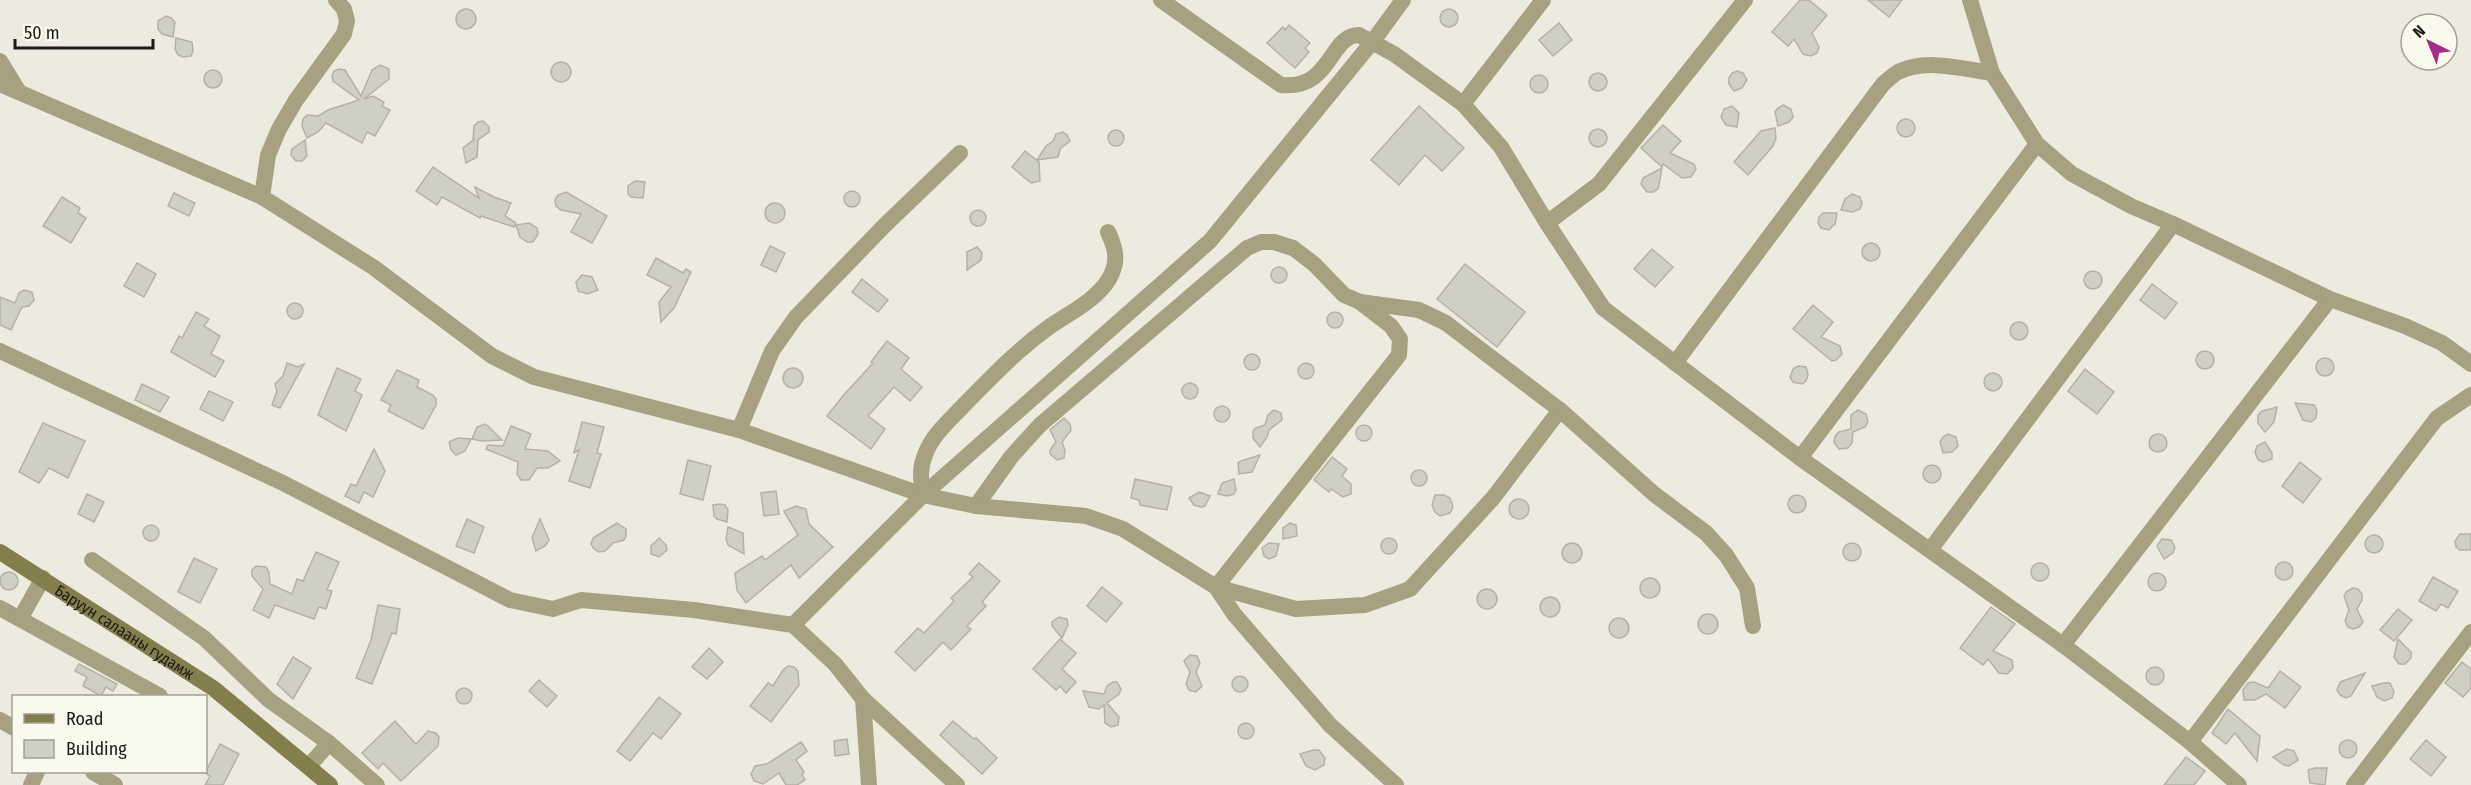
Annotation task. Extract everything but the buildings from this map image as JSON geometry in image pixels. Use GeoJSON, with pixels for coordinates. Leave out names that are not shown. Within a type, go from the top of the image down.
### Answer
{"type":"FeatureCollection","features":[{"type":"Feature","properties":{"kind":"main road","name":"Баруун салааны гудамж"},"geometry":{"type":"LineString","coordinates":[[0,552],[43,578],[209,692],[309,766],[330,785]]}},
{"type":"Feature","properties":{"kind":"street"},"geometry":{"type":"LineString","coordinates":[[262,197],[268,155],[279,129],[296,100],[344,34],[347,21],[344,9],[336,0]]}},
{"type":"Feature","properties":{"kind":"street"},"geometry":{"type":"LineString","coordinates":[[1161,0],[1281,85],[1297,86],[1311,81],[1345,40],[1352,35],[1359,35],[1373,41],[1463,104],[1502,147],[1547,223],[1603,308],[1800,458],[2063,645],[2190,742],[2239,785]]}},
{"type":"Feature","properties":{"kind":"street"},"geometry":{"type":"LineString","coordinates":[[793,625],[923,495],[1210,241],[1373,41],[1403,0]]}},
{"type":"Feature","properties":{"kind":"street"},"geometry":{"type":"LineString","coordinates":[[1463,104],[1543,0]]}},
{"type":"Feature","properties":{"kind":"street"},"geometry":{"type":"LineString","coordinates":[[1547,223],[1599,184],[1745,0]]}},
{"type":"Feature","properties":{"kind":"street"},"geometry":{"type":"LineString","coordinates":[[1970,0],[1992,73],[2037,144],[2072,174],[2131,206],[2330,298],[2415,330],[2442,343],[2471,364]]}},
{"type":"Feature","properties":{"kind":"street"},"geometry":{"type":"LineString","coordinates":[[0,61],[20,92]]}},
{"type":"Feature","properties":{"kind":"street"},"geometry":{"type":"LineString","coordinates":[[1675,363],[1883,84],[1897,72],[1912,67],[1936,66],[1992,73]]}},
{"type":"Feature","properties":{"kind":"street"},"geometry":{"type":"LineString","coordinates":[[0,84],[262,197],[373,267],[492,356],[534,377],[739,430],[923,495],[976,506],[1086,516],[1124,529],[1216,587],[1296,609],[1365,605],[1410,589],[1493,498],[1560,410]]}},
{"type":"Feature","properties":{"kind":"street"},"geometry":{"type":"LineString","coordinates":[[1800,458],[2037,144]]}},
{"type":"Feature","properties":{"kind":"street"},"geometry":{"type":"LineString","coordinates":[[739,430],[772,351],[796,317],[884,226],[960,153]]}},
{"type":"Feature","properties":{"kind":"street"},"geometry":{"type":"LineString","coordinates":[[1930,550],[2173,224]]}},
{"type":"Feature","properties":{"kind":"street"},"geometry":{"type":"LineString","coordinates":[[923,495],[920,473],[925,453],[939,431],[1005,362],[1095,296],[1108,281],[1114,267],[1116,249],[1108,232]]}},
{"type":"Feature","properties":{"kind":"street"},"geometry":{"type":"LineString","coordinates":[[976,506],[1011,457],[1040,425],[1247,248],[1261,242],[1274,242],[1293,248],[1314,264],[1344,295],[1360,302],[1390,326],[1400,339],[1399,355],[1216,587]]}},
{"type":"Feature","properties":{"kind":"street"},"geometry":{"type":"LineString","coordinates":[[2063,645],[2330,298]]}},
{"type":"Feature","properties":{"kind":"street"},"geometry":{"type":"LineString","coordinates":[[1360,302],[1419,310],[1446,323],[1560,410],[1654,494],[1706,532],[1726,555],[1747,588],[1753,626]]}},
{"type":"Feature","properties":{"kind":"street"},"geometry":{"type":"LineString","coordinates":[[0,351],[283,483],[510,600],[553,609],[581,600],[694,610],[793,625],[835,664],[863,699],[957,785]]}},
{"type":"Feature","properties":{"kind":"street"},"geometry":{"type":"LineString","coordinates":[[2190,742],[2437,418],[2471,394]]}},
{"type":"Feature","properties":{"kind":"street"},"geometry":{"type":"LineString","coordinates":[[92,560],[204,638],[269,700],[329,743],[377,785]]}},
{"type":"Feature","properties":{"kind":"street"},"geometry":{"type":"LineString","coordinates":[[20,619],[43,578]]}},
{"type":"Feature","properties":{"kind":"street"},"geometry":{"type":"LineString","coordinates":[[1216,587],[1234,614],[1330,724],[1396,785]]}},
{"type":"Feature","properties":{"kind":"street"},"geometry":{"type":"LineString","coordinates":[[0,608],[158,695]]}},
{"type":"Feature","properties":{"kind":"street"},"geometry":{"type":"LineString","coordinates":[[2354,785],[2471,632]]}},
{"type":"Feature","properties":{"kind":"street"},"geometry":{"type":"LineString","coordinates":[[863,699],[869,785]]}},
{"type":"Feature","properties":{"kind":"street"},"geometry":{"type":"LineString","coordinates":[[309,766],[329,743]]}},
{"type":"Feature","properties":{"kind":"street"},"geometry":{"type":"LineString","coordinates":[[96,773],[115,785]]}}]}
